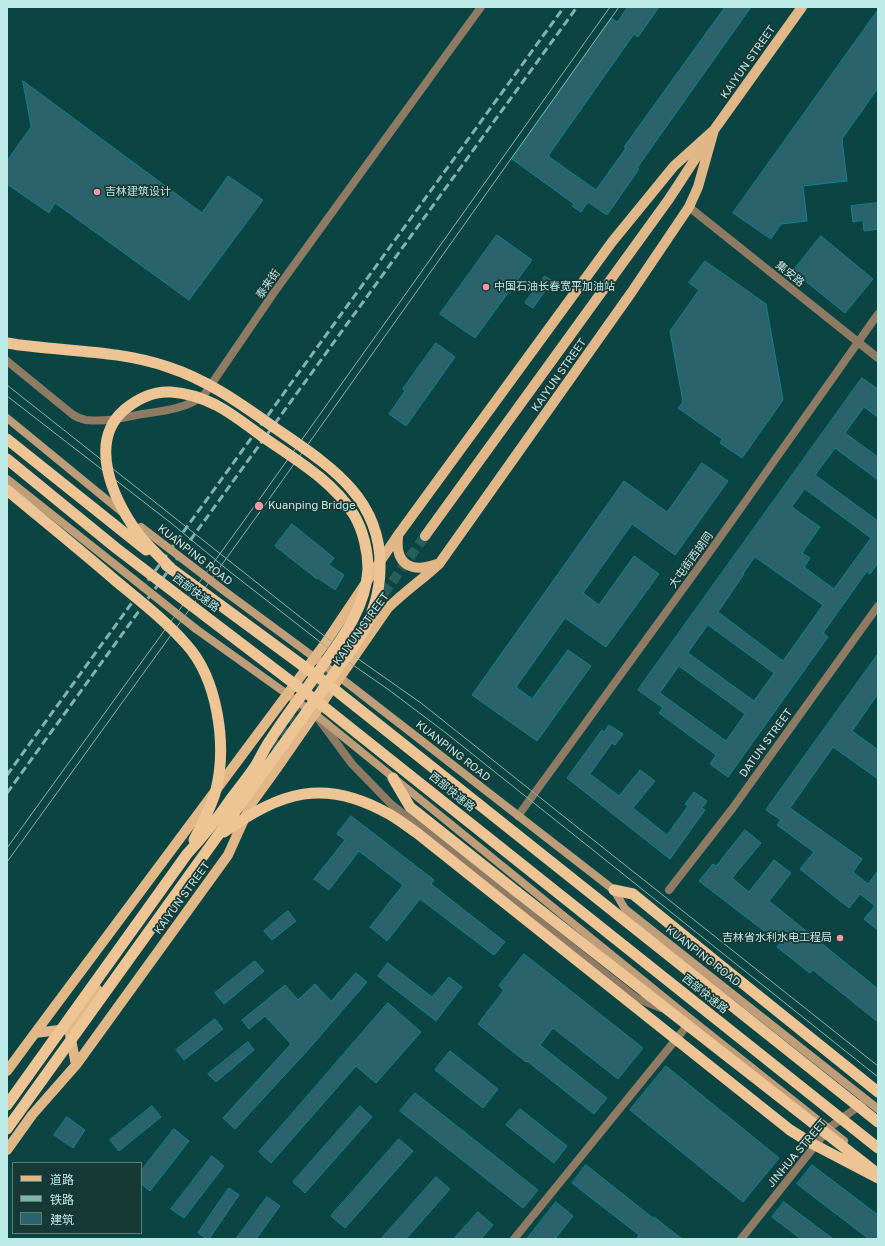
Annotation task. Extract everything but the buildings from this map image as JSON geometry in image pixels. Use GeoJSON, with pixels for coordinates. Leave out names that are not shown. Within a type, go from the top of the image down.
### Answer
{"type":"FeatureCollection","features":[{"type":"Feature","properties":{"kind":"highway"},"geometry":{"type":"LineString","coordinates":[[7,343],[120,355],[168,367],[202,380],[217,388],[319,458],[340,477],[358,497],[373,521],[380,552],[380,578],[375,602],[366,628],[359,640],[7,1129]]}},
{"type":"Feature","properties":{"kind":"highway"},"geometry":{"type":"LineString","coordinates":[[7,1105],[187,854],[202,838],[255,766],[271,738],[343,636],[362,600],[368,567],[364,541],[354,515],[331,488],[319,477],[216,405],[195,396],[160,392],[139,400],[122,412],[111,429],[106,454],[106,464],[111,484],[120,505],[138,534],[172,570]]}},
{"type":"Feature","properties":{"kind":"highway","name":"西部快速路"},"geometry":{"type":"LineString","coordinates":[[7,439],[131,539],[335,690],[878,1122]]}},
{"type":"Feature","properties":{"kind":"highway","name":"西部快速路"},"geometry":{"type":"LineString","coordinates":[[7,460],[116,548],[318,702],[878,1148]]}},
{"type":"Feature","properties":{"kind":"highway"},"geometry":{"type":"LineString","coordinates":[[7,490],[156,614],[187,644],[201,666],[211,690],[218,715],[220,740],[219,772],[211,804],[187,854]]}},
{"type":"Feature","properties":{"kind":"highway"},"geometry":{"type":"LineString","coordinates":[[392,778],[410,807],[517,892],[878,1172]]}},
{"type":"Feature","properties":{"kind":"highway"},"geometry":{"type":"LineString","coordinates":[[216,838],[255,812],[275,801],[291,796],[309,793],[327,793],[346,797],[361,801],[390,814],[417,832],[790,1130],[811,1143],[878,1178]]}},
{"type":"Feature","properties":{"kind":"highway"},"geometry":{"type":"LineString","coordinates":[[614,890],[633,894],[878,1092]]}},
{"type":"Feature","properties":{"kind":"main road","name":"KAIYUN STREET"},"geometry":{"type":"LineString","coordinates":[[425,536],[669,199],[714,130],[802,7]]}},
{"type":"Feature","properties":{"kind":"main road","name":"KAIYUN STREET"},"geometry":{"type":"LineString","coordinates":[[7,1150],[32,1115],[76,1065],[228,855],[251,804],[388,608],[400,596],[439,564],[631,293],[689,207],[698,187],[714,130]]}},
{"type":"Feature","properties":{"kind":"main road","name":"KAIYUN STREET"},"geometry":{"type":"LineString","coordinates":[[7,1072],[34,1033],[315,658],[398,536],[612,242],[674,166],[714,130]]}},
{"type":"Feature","properties":{"kind":"main road","name":"KUANPING ROAD"},"geometry":{"type":"LineString","coordinates":[[7,418],[141,527],[340,677],[614,890],[626,909],[878,1109]]}},
{"type":"Feature","properties":{"kind":"main road"},"geometry":{"type":"LineString","coordinates":[[7,479],[196,629],[315,714],[692,1020],[829,1128],[878,1172]]}},
{"type":"Feature","properties":{"kind":"main road"},"geometry":{"type":"LineString","coordinates":[[398,536],[398,554],[403,562],[412,567],[420,568],[439,564]]}},
{"type":"Feature","properties":{"kind":"main road","name":"KAIYUN STREET"},"geometry":{"type":"LineString","coordinates":[[69,1029],[159,899],[201,845]]}},
{"type":"Feature","properties":{"kind":"main road"},"geometry":{"type":"LineString","coordinates":[[34,1033],[69,1029],[76,1065]]}},
{"type":"Feature","properties":{"kind":"street","name":"泰来街"},"geometry":{"type":"LineString","coordinates":[[7,361],[72,414],[85,420],[110,420],[177,408],[198,400],[204,395],[274,294],[481,7]]}},
{"type":"Feature","properties":{"kind":"street","name":"集安路"},"geometry":{"type":"LineString","coordinates":[[689,207],[878,358]]}},
{"type":"Feature","properties":{"kind":"street","name":"大屯街西胡同"},"geometry":{"type":"LineString","coordinates":[[518,816],[709,553],[878,314]]}},
{"type":"Feature","properties":{"kind":"street","name":"DATUN STREET"},"geometry":{"type":"LineString","coordinates":[[669,890],[732,809],[878,606]]}},
{"type":"Feature","properties":{"kind":"street"},"geometry":{"type":"LineString","coordinates":[[315,714],[352,764],[392,805],[636,998],[692,1020],[514,1239]]}},
{"type":"Feature","properties":{"kind":"street","name":"JINHUA STREET"},"geometry":{"type":"LineString","coordinates":[[741,1239],[829,1128],[867,1100],[878,1088]]}},
{"type":"Feature","properties":{"kind":"tunnel"},"geometry":{"type":"LineString","coordinates":[[375,606],[425,536]]}},
{"type":"Feature","properties":{"kind":"tunnel"},"geometry":{"type":"LineString","coordinates":[[263,760],[364,623]]}},
{"type":"Feature","properties":{"kind":"tram line"},"geometry":{"type":"LineString","coordinates":[[7,848],[256,504],[610,7]]}},
{"type":"Feature","properties":{"kind":"tram line"},"geometry":{"type":"LineString","coordinates":[[7,862],[262,509],[619,7]]}},
{"type":"Feature","properties":{"kind":"tram line"},"geometry":{"type":"LineString","coordinates":[[7,385],[328,639],[421,703],[878,1066]]}},
{"type":"Feature","properties":{"kind":"tram line"},"geometry":{"type":"LineString","coordinates":[[7,396],[171,523],[229,571],[324,645],[389,690],[446,733],[878,1077]]}},
{"type":"Feature","properties":{"kind":"railway"},"geometry":{"type":"LineString","coordinates":[[7,775],[564,7]]}},
{"type":"Feature","properties":{"kind":"railway"},"geometry":{"type":"LineString","coordinates":[[7,793],[577,7]]}},
{"type":"Feature","properties":{"kind":"place","name":"吉林建筑设计"},"geometry":{"type":"Point","coordinates":[97,192]}},
{"type":"Feature","properties":{"kind":"place","name":"中国石油长春宽平加油站"},"geometry":{"type":"Point","coordinates":[486,287]}},
{"type":"Feature","properties":{"kind":"place","name":"Kuanping Bridge"},"geometry":{"type":"Point","coordinates":[259,506]}},
{"type":"Feature","properties":{"kind":"place","name":"吉林省水利水电工程局"},"geometry":{"type":"Point","coordinates":[840,938]}}]}
